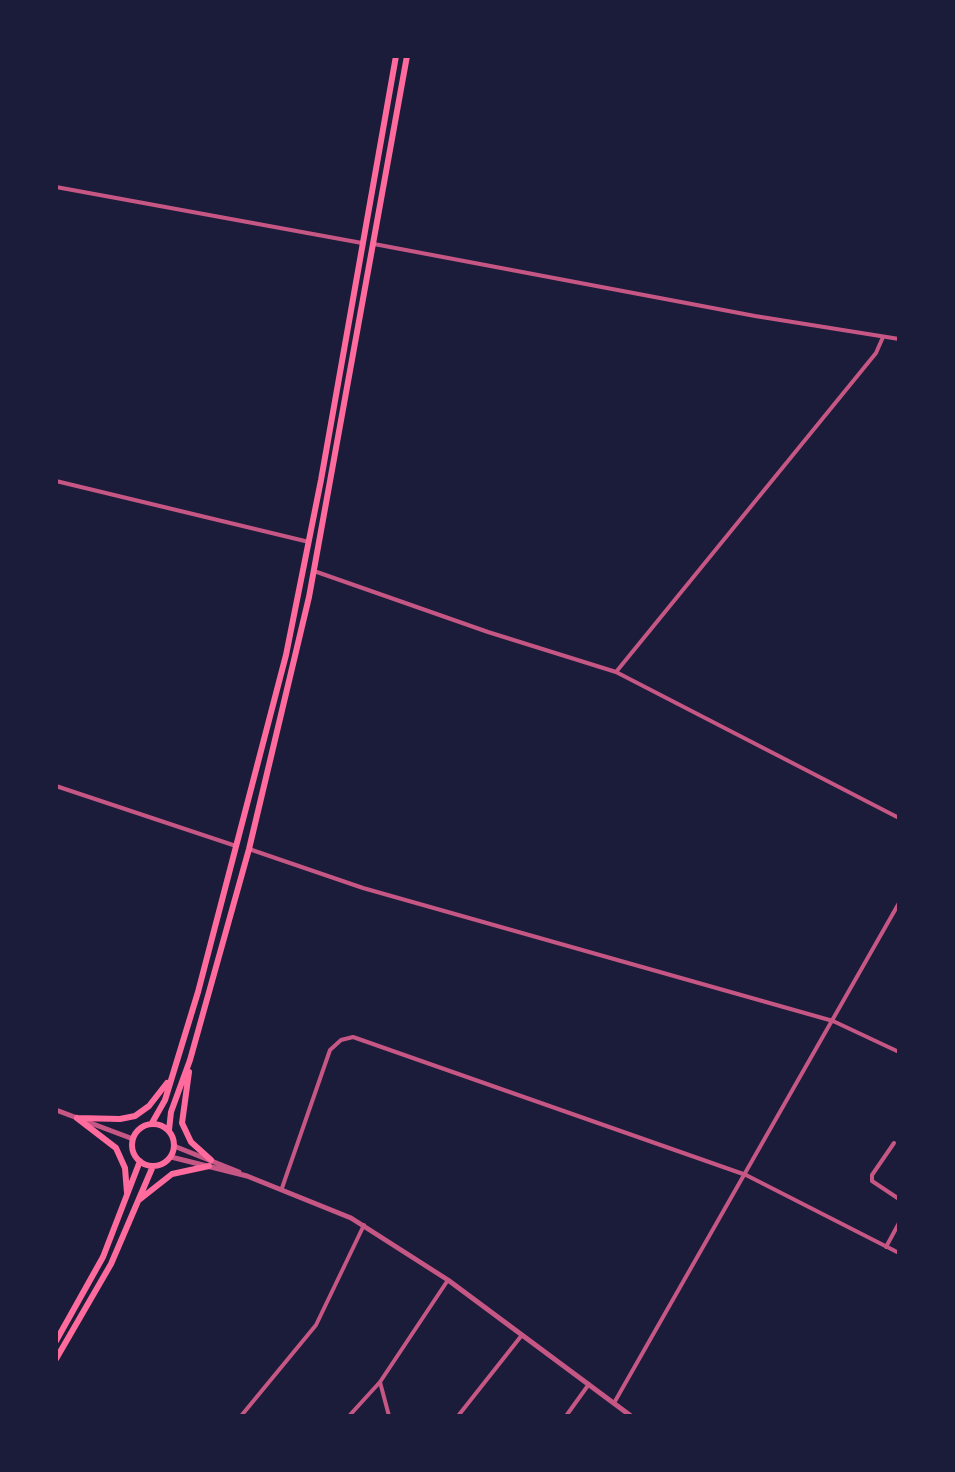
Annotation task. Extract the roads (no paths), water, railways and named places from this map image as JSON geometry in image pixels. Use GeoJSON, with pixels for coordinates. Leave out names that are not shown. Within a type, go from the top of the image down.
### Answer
{"type":"FeatureCollection","features":[{"type":"Feature","properties":{"kind":"main road"},"geometry":{"type":"LineString","coordinates":[[152,1123],[175,1069],[286,655],[396,56]]}},
{"type":"Feature","properties":{"kind":"main road"},"geometry":{"type":"LineString","coordinates":[[56,1359],[111,1264],[153,1166],[171,1157],[174,1146],[169,1130],[171,1112],[190,1060],[249,849],[314,571],[407,56]]}},
{"type":"Feature","properties":{"kind":"main road"},"geometry":{"type":"LineString","coordinates":[[136,1202],[163,1178],[210,1163],[191,1142],[182,1123],[190,1060]]}},
{"type":"Feature","properties":{"kind":"main road"},"geometry":{"type":"LineString","coordinates":[[77,1118],[120,1119],[135,1116],[158,1096],[175,1069]]}},
{"type":"Feature","properties":{"kind":"main road"},"geometry":{"type":"LineString","coordinates":[[77,1118],[116,1148],[125,1168],[127,1200]]}},
{"type":"Feature","properties":{"kind":"main road"},"geometry":{"type":"LineString","coordinates":[[153,1166],[140,1161],[132,1150],[133,1139],[142,1126],[152,1123],[169,1130]]}},
{"type":"Feature","properties":{"kind":"main road"},"geometry":{"type":"LineString","coordinates":[[56,1341],[91,1280],[127,1200],[140,1161]]}},
{"type":"Feature","properties":{"kind":"street"},"geometry":{"type":"LineString","coordinates":[[56,187],[364,243]]}},
{"type":"Feature","properties":{"kind":"street"},"geometry":{"type":"LineString","coordinates":[[374,244],[755,316],[899,339]]}},
{"type":"Feature","properties":{"kind":"street"},"geometry":{"type":"LineString","coordinates":[[616,672],[876,353],[884,336]]}},
{"type":"Feature","properties":{"kind":"street"},"geometry":{"type":"LineString","coordinates":[[56,481],[309,542]]}},
{"type":"Feature","properties":{"kind":"street"},"geometry":{"type":"LineString","coordinates":[[314,571],[488,632],[616,672],[899,818]]}},
{"type":"Feature","properties":{"kind":"street"},"geometry":{"type":"LineString","coordinates":[[56,786],[237,846]]}},
{"type":"Feature","properties":{"kind":"street"},"geometry":{"type":"LineString","coordinates":[[249,849],[363,888],[833,1021],[899,1052]]}},
{"type":"Feature","properties":{"kind":"street"},"geometry":{"type":"LineString","coordinates":[[614,1403],[899,903]]}},
{"type":"Feature","properties":{"kind":"street"},"geometry":{"type":"LineString","coordinates":[[282,1188],[330,1050],[341,1040],[353,1037],[746,1175],[899,1253]]}},
{"type":"Feature","properties":{"kind":"street"},"geometry":{"type":"LineString","coordinates":[[56,1110],[133,1139]]}},
{"type":"Feature","properties":{"kind":"street"},"geometry":{"type":"LineString","coordinates":[[894,1143],[872,1175],[872,1181],[899,1199]]}},
{"type":"Feature","properties":{"kind":"street"},"geometry":{"type":"LineString","coordinates":[[174,1146],[210,1163],[282,1188],[364,1225],[448,1280],[631,1416]]}},
{"type":"Feature","properties":{"kind":"street"},"geometry":{"type":"LineString","coordinates":[[171,1157],[210,1163]]}},
{"type":"Feature","properties":{"kind":"street"},"geometry":{"type":"LineString","coordinates":[[886,1247],[899,1223]]}},
{"type":"Feature","properties":{"kind":"street"},"geometry":{"type":"LineString","coordinates":[[245,1415],[316,1325],[364,1225]]}},
{"type":"Feature","properties":{"kind":"street"},"geometry":{"type":"LineString","coordinates":[[349,1416],[380,1382],[448,1280]]}},
{"type":"Feature","properties":{"kind":"street"},"geometry":{"type":"LineString","coordinates":[[458,1416],[522,1335]]}},
{"type":"Feature","properties":{"kind":"street"},"geometry":{"type":"LineString","coordinates":[[380,1382],[389,1416]]}},
{"type":"Feature","properties":{"kind":"street"},"geometry":{"type":"LineString","coordinates":[[566,1416],[589,1384]]}}]}
